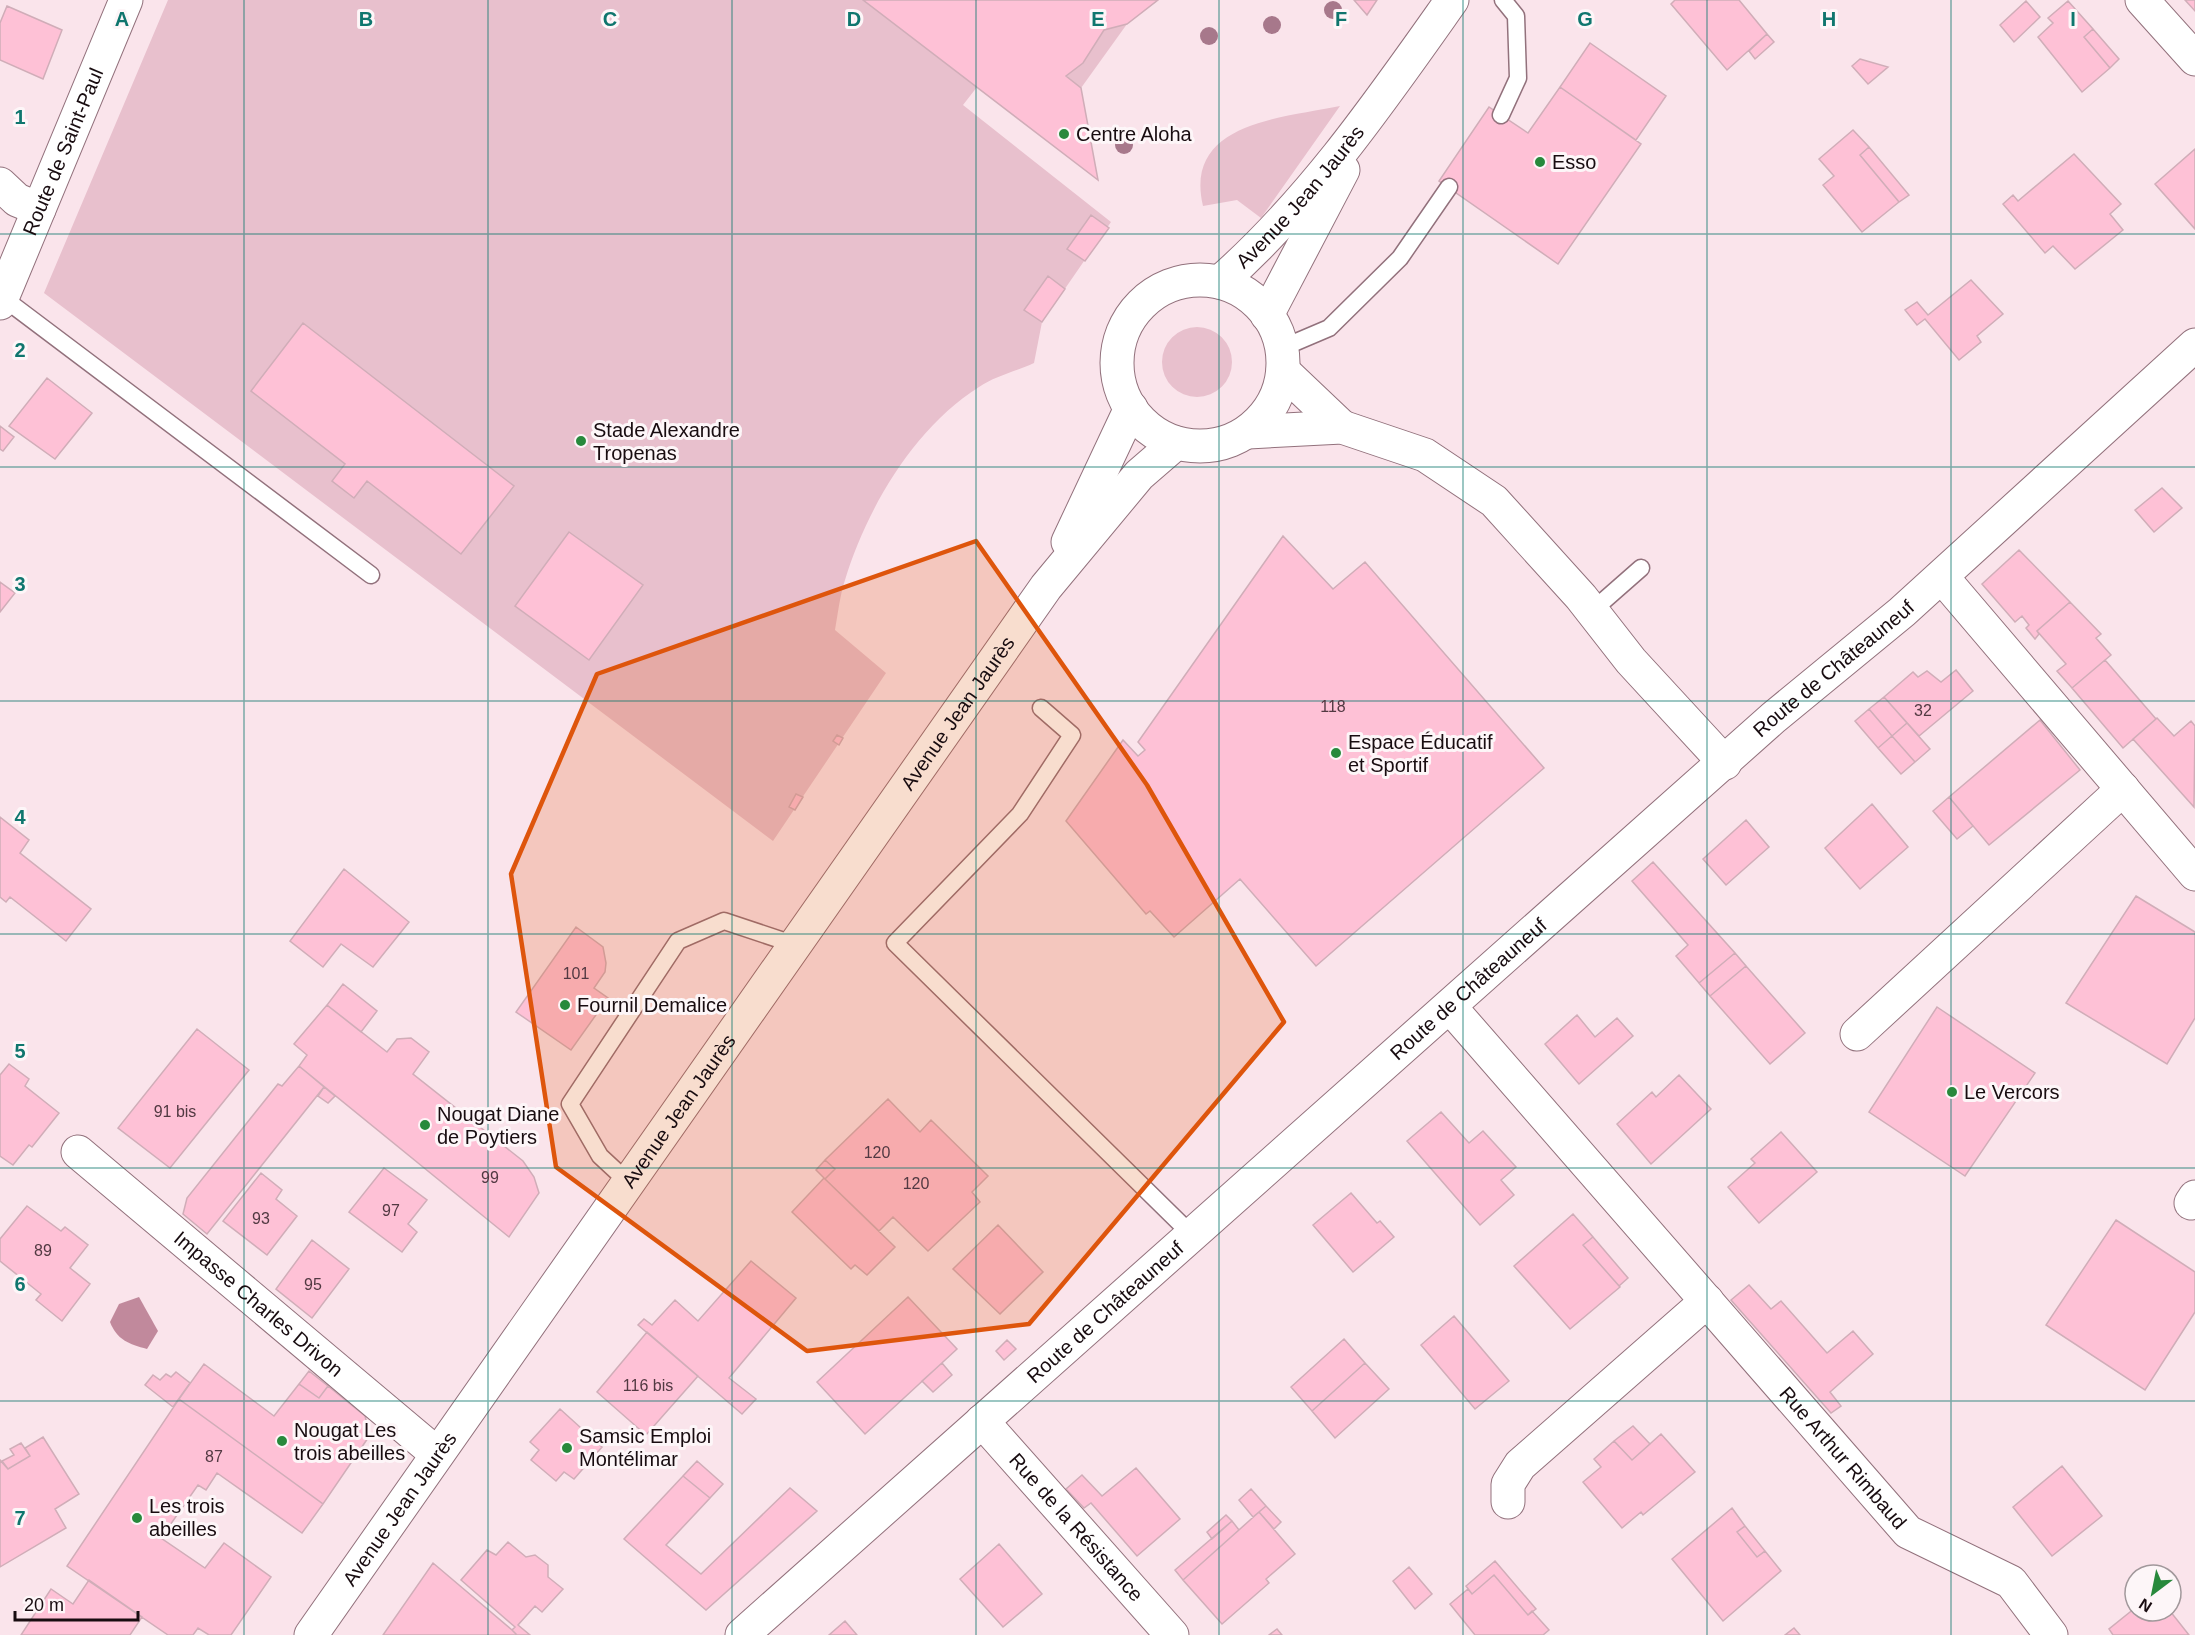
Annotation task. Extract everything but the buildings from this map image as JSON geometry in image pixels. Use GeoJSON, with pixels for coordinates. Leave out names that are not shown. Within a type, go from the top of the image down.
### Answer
{"type":"FeatureCollection","features":[{"type":"Feature","properties":{"kind":"main road","name":"Route de Saint-Paul"},"geometry":{"type":"LineString","coordinates":[[1,300],[126,0]]}},
{"type":"Feature","properties":{"kind":"main road","name":"Avenue Jean Jaurès"},"geometry":{"type":"LineString","coordinates":[[1220,282],[1260,247],[1377,108],[1452,0]]}},
{"type":"Feature","properties":{"kind":"main road"},"geometry":{"type":"LineString","coordinates":[[2142,0],[2195,59]]}},
{"type":"Feature","properties":{"kind":"main road","name":"Avenue Jean Jaurès"},"geometry":{"type":"LineString","coordinates":[[1267,315],[1377,108]]}},
{"type":"Feature","properties":{"kind":"main road"},"geometry":{"type":"LineString","coordinates":[[0,185],[17,200],[39,209]]}},
{"type":"Feature","properties":{"kind":"main road"},"geometry":{"type":"LineString","coordinates":[[1195,280],[1220,282],[1244,292],[1267,315],[1275,326],[1283,360],[1278,394],[1266,415],[1248,432],[1225,443],[1201,447],[1176,443],[1154,432],[1131,408],[1122,392],[1117,367],[1119,341],[1130,318],[1147,298],[1169,286],[1195,280]]}},
{"type":"Feature","properties":{"kind":"main road","name":"Route de Châteauneuf"},"geometry":{"type":"LineString","coordinates":[[742,1635],[1773,718],[1942,577],[2195,345]]}},
{"type":"Feature","properties":{"kind":"main road"},"geometry":{"type":"LineString","coordinates":[[1283,360],[1342,427]]}},
{"type":"Feature","properties":{"kind":"main road","name":"Avenue Jean Jaurès"},"geometry":{"type":"LineString","coordinates":[[1046,587],[1131,408]]}},
{"type":"Feature","properties":{"kind":"main road"},"geometry":{"type":"LineString","coordinates":[[1248,432],[1342,427],[1425,455],[1494,501],[1592,611],[1631,661],[1725,763]]}},
{"type":"Feature","properties":{"kind":"main road","name":"Avenue Jean Jaurès"},"geometry":{"type":"LineString","coordinates":[[311,1635],[1046,587],[1139,475],[1176,443]]}},
{"type":"Feature","properties":{"kind":"main road"},"geometry":{"type":"LineString","coordinates":[[1942,577],[2195,874]]}},
{"type":"Feature","properties":{"kind":"main road"},"geometry":{"type":"LineString","coordinates":[[1857,1034],[2123,789]]}},
{"type":"Feature","properties":{"kind":"main road","name":"Rue Arthur Rimbaud"},"geometry":{"type":"LineString","coordinates":[[1450,1007],[1908,1532],[2011,1582],[2051,1635]]}},
{"type":"Feature","properties":{"kind":"main road","name":"Impasse Charles Drivon"},"geometry":{"type":"LineString","coordinates":[[78,1152],[438,1454]]}},
{"type":"Feature","properties":{"kind":"main road"},"geometry":{"type":"LineString","coordinates":[[1508,1502],[1508,1484],[1520,1465],[1707,1301]]}},
{"type":"Feature","properties":{"kind":"main road","name":"Rue de la Résistance"},"geometry":{"type":"LineString","coordinates":[[982,1421],[1172,1635]]}},
{"type":"Feature","properties":{"kind":"lane"},"geometry":{"type":"LineString","coordinates":[[1501,115],[1518,78],[1516,16],[1503,0]]}},
{"type":"Feature","properties":{"kind":"lane"},"geometry":{"type":"LineString","coordinates":[[1283,360],[1329,328],[1400,258],[1449,187]]}},
{"type":"Feature","properties":{"kind":"lane"},"geometry":{"type":"LineString","coordinates":[[1,300],[371,575]]}},
{"type":"Feature","properties":{"kind":"lane"},"geometry":{"type":"LineString","coordinates":[[1592,611],[1641,568]]}},
{"type":"Feature","properties":{"kind":"lane"},"geometry":{"type":"LineString","coordinates":[[1041,708],[1072,735],[1020,814],[895,943],[1191,1234]]}},
{"type":"Feature","properties":{"kind":"lane"},"geometry":{"type":"LineString","coordinates":[[628,1182],[600,1156],[570,1104],[678,941],[724,921],[796,945]]}},
{"type":"Feature","properties":{"kind":"highlighted area"},"geometry":{"type":"Polygon","coordinates":[[[976,541],[1147,785],[1284,1022],[1029,1324],[807,1351],[556,1167],[511,874],[597,674],[976,541]]]}},
{"type":"Feature","properties":{"kind":"shaded area","name":"Stade Alexandre Tropenas"},"geometry":{"type":"Polygon","coordinates":[[[168,0],[1158,0],[1127,24],[1081,88],[1098,180],[977,87],[963,105],[1111,222],[1042,322],[1034,363],[985,383],[955,404],[914,447],[880,498],[854,553],[840,598],[835,630],[886,673],[773,841],[44,293],[168,0]]]}},
{"type":"Feature","properties":{"kind":"shaded area"},"geometry":{"type":"Polygon","coordinates":[[[1340,106],[1261,218],[1237,200],[1203,206],[1201,178],[1208,157],[1223,141],[1243,129],[1266,121],[1340,106]]]}},
{"type":"Feature","properties":{"kind":"shaded area"},"geometry":{"type":"Polygon","coordinates":[[[1197,327],[1210,330],[1222,337],[1229,349],[1232,362],[1229,375],[1222,387],[1210,394],[1197,397],[1184,394],[1172,387],[1165,375],[1162,362],[1165,349],[1172,337],[1184,330],[1197,327]]]}},
{"type":"Feature","properties":{"kind":"shaded area"},"geometry":{"type":"Polygon","coordinates":[[[139,1297],[158,1331],[147,1349],[124,1340],[116,1333],[110,1322],[119,1304],[139,1297]]]}},
{"type":"Feature","properties":{"kind":"place","name":"Centre Aloha"},"geometry":{"type":"Point","coordinates":[1064,134]}},
{"type":"Feature","properties":{"kind":"place","name":"Esso"},"geometry":{"type":"Point","coordinates":[1540,162]}},
{"type":"Feature","properties":{"kind":"place","name":"Stade Alexandre Tropenas"},"geometry":{"type":"Point","coordinates":[581,441]}},
{"type":"Feature","properties":{"kind":"place","name":"Espace Éducatif et Sportif"},"geometry":{"type":"Point","coordinates":[1336,753]}},
{"type":"Feature","properties":{"kind":"place","name":"Fournil Demalice"},"geometry":{"type":"Point","coordinates":[565,1005]}},
{"type":"Feature","properties":{"kind":"place","name":"Le Vercors"},"geometry":{"type":"Point","coordinates":[1952,1092]}},
{"type":"Feature","properties":{"kind":"place","name":"Nougat Diane de Poytiers"},"geometry":{"type":"Point","coordinates":[425,1125]}},
{"type":"Feature","properties":{"kind":"place","name":"Nougat Les trois abeilles"},"geometry":{"type":"Point","coordinates":[282,1441]}},
{"type":"Feature","properties":{"kind":"place","name":"Samsic Emploi Montélimar"},"geometry":{"type":"Point","coordinates":[567,1448]}},
{"type":"Feature","properties":{"kind":"place","name":"Les trois abeilles"},"geometry":{"type":"Point","coordinates":[137,1518]}}]}
